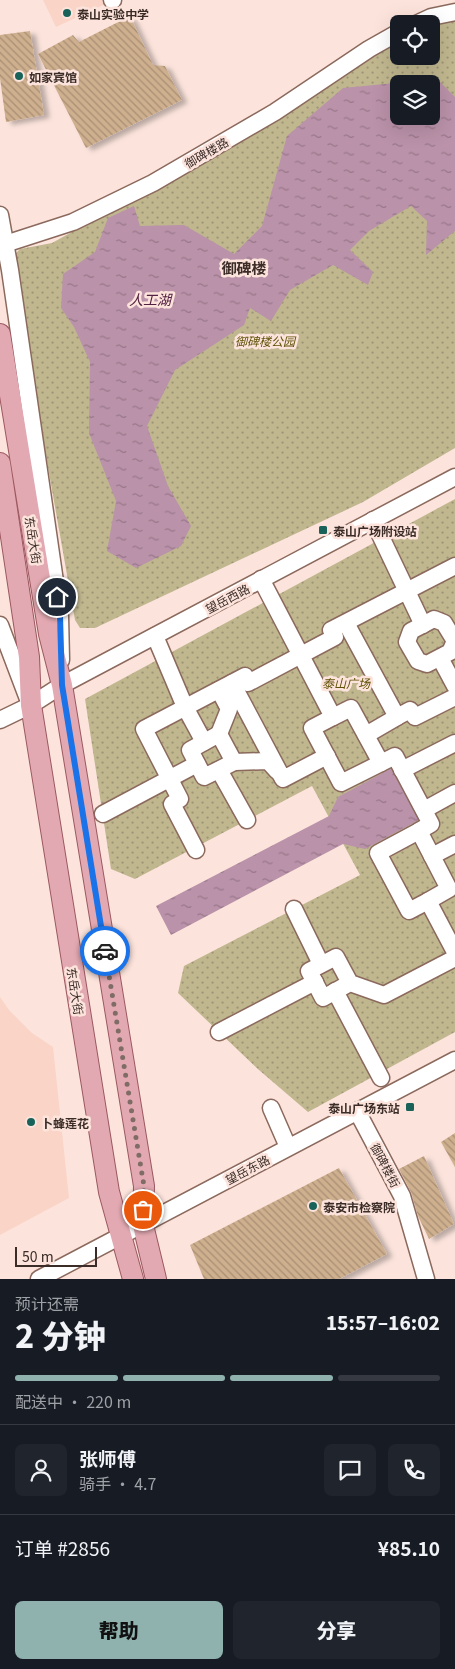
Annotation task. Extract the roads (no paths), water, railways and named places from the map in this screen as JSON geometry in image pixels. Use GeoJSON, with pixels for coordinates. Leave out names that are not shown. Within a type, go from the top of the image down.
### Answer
{"type":"FeatureCollection","features":[{"type":"Feature","properties":{"kind":"main road","name":"东岳大街"},"geometry":{"type":"LineString","coordinates":[[0,334],[50,634],[62,685],[144,1186],[143,1225],[156,1279]]}},
{"type":"Feature","properties":{"kind":"main road","name":"东岳大街"},"geometry":{"type":"LineString","coordinates":[[0,463],[29,657],[30,706],[109,1192],[133,1279]]}},
{"type":"Feature","properties":{"kind":"street"},"geometry":{"type":"LineString","coordinates":[[440,15],[455,12]]}},
{"type":"Feature","properties":{"kind":"street","name":"御碑楼路"},"geometry":{"type":"LineString","coordinates":[[2,244],[73,222],[153,183],[274,112],[390,37]]}},
{"type":"Feature","properties":{"kind":"street"},"geometry":{"type":"LineString","coordinates":[[0,215],[2,244],[10,270],[60,616],[62,685]]}},
{"type":"Feature","properties":{"kind":"street","name":"望岳西路"},"geometry":{"type":"LineString","coordinates":[[0,720],[30,706],[62,685],[455,476]]}},
{"type":"Feature","properties":{"kind":"street"},"geometry":{"type":"LineString","coordinates":[[373,520],[423,624]]}},
{"type":"Feature","properties":{"kind":"street"},"geometry":{"type":"LineString","coordinates":[[196,850],[172,804],[180,799],[144,729],[186,707],[335,637],[331,630],[455,566]]}},
{"type":"Feature","properties":{"kind":"street"},"geometry":{"type":"LineString","coordinates":[[261,579],[333,717]]}},
{"type":"Feature","properties":{"kind":"street"},"geometry":{"type":"LineString","coordinates":[[434,619],[444,623],[455,641],[450,652],[440,658],[427,664],[418,662],[407,642],[411,631],[434,619]]}},
{"type":"Feature","properties":{"kind":"street"},"geometry":{"type":"LineString","coordinates":[[346,623],[397,716]]}},
{"type":"Feature","properties":{"kind":"street"},"geometry":{"type":"LineString","coordinates":[[0,626],[30,706]]}},
{"type":"Feature","properties":{"kind":"street"},"geometry":{"type":"LineString","coordinates":[[155,636],[186,707],[204,742]]}},
{"type":"Feature","properties":{"kind":"street"},"geometry":{"type":"LineString","coordinates":[[440,658],[455,686]]}},
{"type":"Feature","properties":{"kind":"street"},"geometry":{"type":"LineString","coordinates":[[233,685],[255,696],[236,705],[219,734],[190,750],[197,764],[204,777],[234,762],[268,761],[283,779]]}},
{"type":"Feature","properties":{"kind":"street"},"geometry":{"type":"LineString","coordinates":[[233,685],[236,705],[283,779]]}},
{"type":"Feature","properties":{"kind":"street"},"geometry":{"type":"LineString","coordinates":[[366,735],[410,710],[415,718],[455,697]]}},
{"type":"Feature","properties":{"kind":"street"},"geometry":{"type":"LineString","coordinates":[[381,763],[351,708],[312,728],[341,783],[381,763],[395,756],[424,810],[431,824],[378,853],[409,911],[449,889],[419,831]]}},
{"type":"Feature","properties":{"kind":"street"},"geometry":{"type":"LineString","coordinates":[[219,734],[234,762]]}},
{"type":"Feature","properties":{"kind":"street"},"geometry":{"type":"LineString","coordinates":[[402,770],[455,743]]}},
{"type":"Feature","properties":{"kind":"street"},"geometry":{"type":"LineString","coordinates":[[283,779],[327,756]]}},
{"type":"Feature","properties":{"kind":"street"},"geometry":{"type":"LineString","coordinates":[[102,814],[197,764]]}},
{"type":"Feature","properties":{"kind":"street"},"geometry":{"type":"LineString","coordinates":[[219,770],[247,820]]}},
{"type":"Feature","properties":{"kind":"street"},"geometry":{"type":"LineString","coordinates":[[424,810],[455,794]]}},
{"type":"Feature","properties":{"kind":"street"},"geometry":{"type":"LineString","coordinates":[[432,856],[455,844]]}},
{"type":"Feature","properties":{"kind":"street"},"geometry":{"type":"LineString","coordinates":[[428,901],[455,952]]}},
{"type":"Feature","properties":{"kind":"street"},"geometry":{"type":"LineString","coordinates":[[294,909],[322,964]]}},
{"type":"Feature","properties":{"kind":"street"},"geometry":{"type":"LineString","coordinates":[[350,984],[323,998],[309,971],[336,956],[350,984],[384,996],[455,958]]}},
{"type":"Feature","properties":{"kind":"street"},"geometry":{"type":"LineString","coordinates":[[219,1032],[315,982]]}},
{"type":"Feature","properties":{"kind":"street"},"geometry":{"type":"LineString","coordinates":[[335,991],[381,1078]]}},
{"type":"Feature","properties":{"kind":"street","name":"望岳东路"},"geometry":{"type":"LineString","coordinates":[[40,1279],[455,1060]]}},
{"type":"Feature","properties":{"kind":"street"},"geometry":{"type":"LineString","coordinates":[[271,1108],[288,1147]]}},
{"type":"Feature","properties":{"kind":"street","name":"御碑楼街"},"geometry":{"type":"LineString","coordinates":[[357,1111],[402,1196],[426,1279]]}},
{"type":"Feature","properties":{"kind":"water","name":"人工湖"},"geometry":{"type":"Polygon","coordinates":[[[440,82],[455,97],[455,231],[426,255],[427,221],[411,206],[369,231],[350,250],[373,272],[368,285],[333,265],[290,290],[271,321],[250,308],[244,325],[175,370],[147,426],[168,486],[191,526],[181,546],[136,568],[107,551],[116,501],[89,433],[90,362],[74,327],[61,308],[63,274],[95,252],[108,218],[134,206],[140,226],[184,225],[234,254],[262,226],[287,136],[343,88],[390,84],[390,125],[440,125],[440,82]]]}},
{"type":"Feature","properties":{"kind":"water"},"geometry":{"type":"Polygon","coordinates":[[[392,768],[419,820],[365,849],[343,844],[171,935],[156,906],[329,816],[338,797],[392,768]]]}},
{"type":"Feature","properties":{"kind":"place","name":"泰山实验中学"},"geometry":{"type":"Point","coordinates":[67,13]}},
{"type":"Feature","properties":{"kind":"place","name":"如家宾馆"},"geometry":{"type":"Point","coordinates":[19,76]}},
{"type":"Feature","properties":{"kind":"place","name":"泰山广场附设站"},"geometry":{"type":"Point","coordinates":[323,530]}},
{"type":"Feature","properties":{"kind":"place","name":"泰山广场东站"},"geometry":{"type":"Point","coordinates":[410,1107]}},
{"type":"Feature","properties":{"kind":"place","name":"卜蜂莲花"},"geometry":{"type":"Point","coordinates":[31,1122]}},
{"type":"Feature","properties":{"kind":"place","name":"泰安市检察院"},"geometry":{"type":"Point","coordinates":[313,1206]}},
{"type":"Feature","properties":{"kind":"district","name":"御碑楼"},"geometry":{"type":"Point","coordinates":[244,267]}},
{"type":"Feature","properties":{"kind":"park label","name":"御碑楼公园"},"geometry":{"type":"Point","coordinates":[265,340]}},
{"type":"Feature","properties":{"kind":"park label","name":"泰山广场"},"geometry":{"type":"Point","coordinates":[346,682]}}]}
